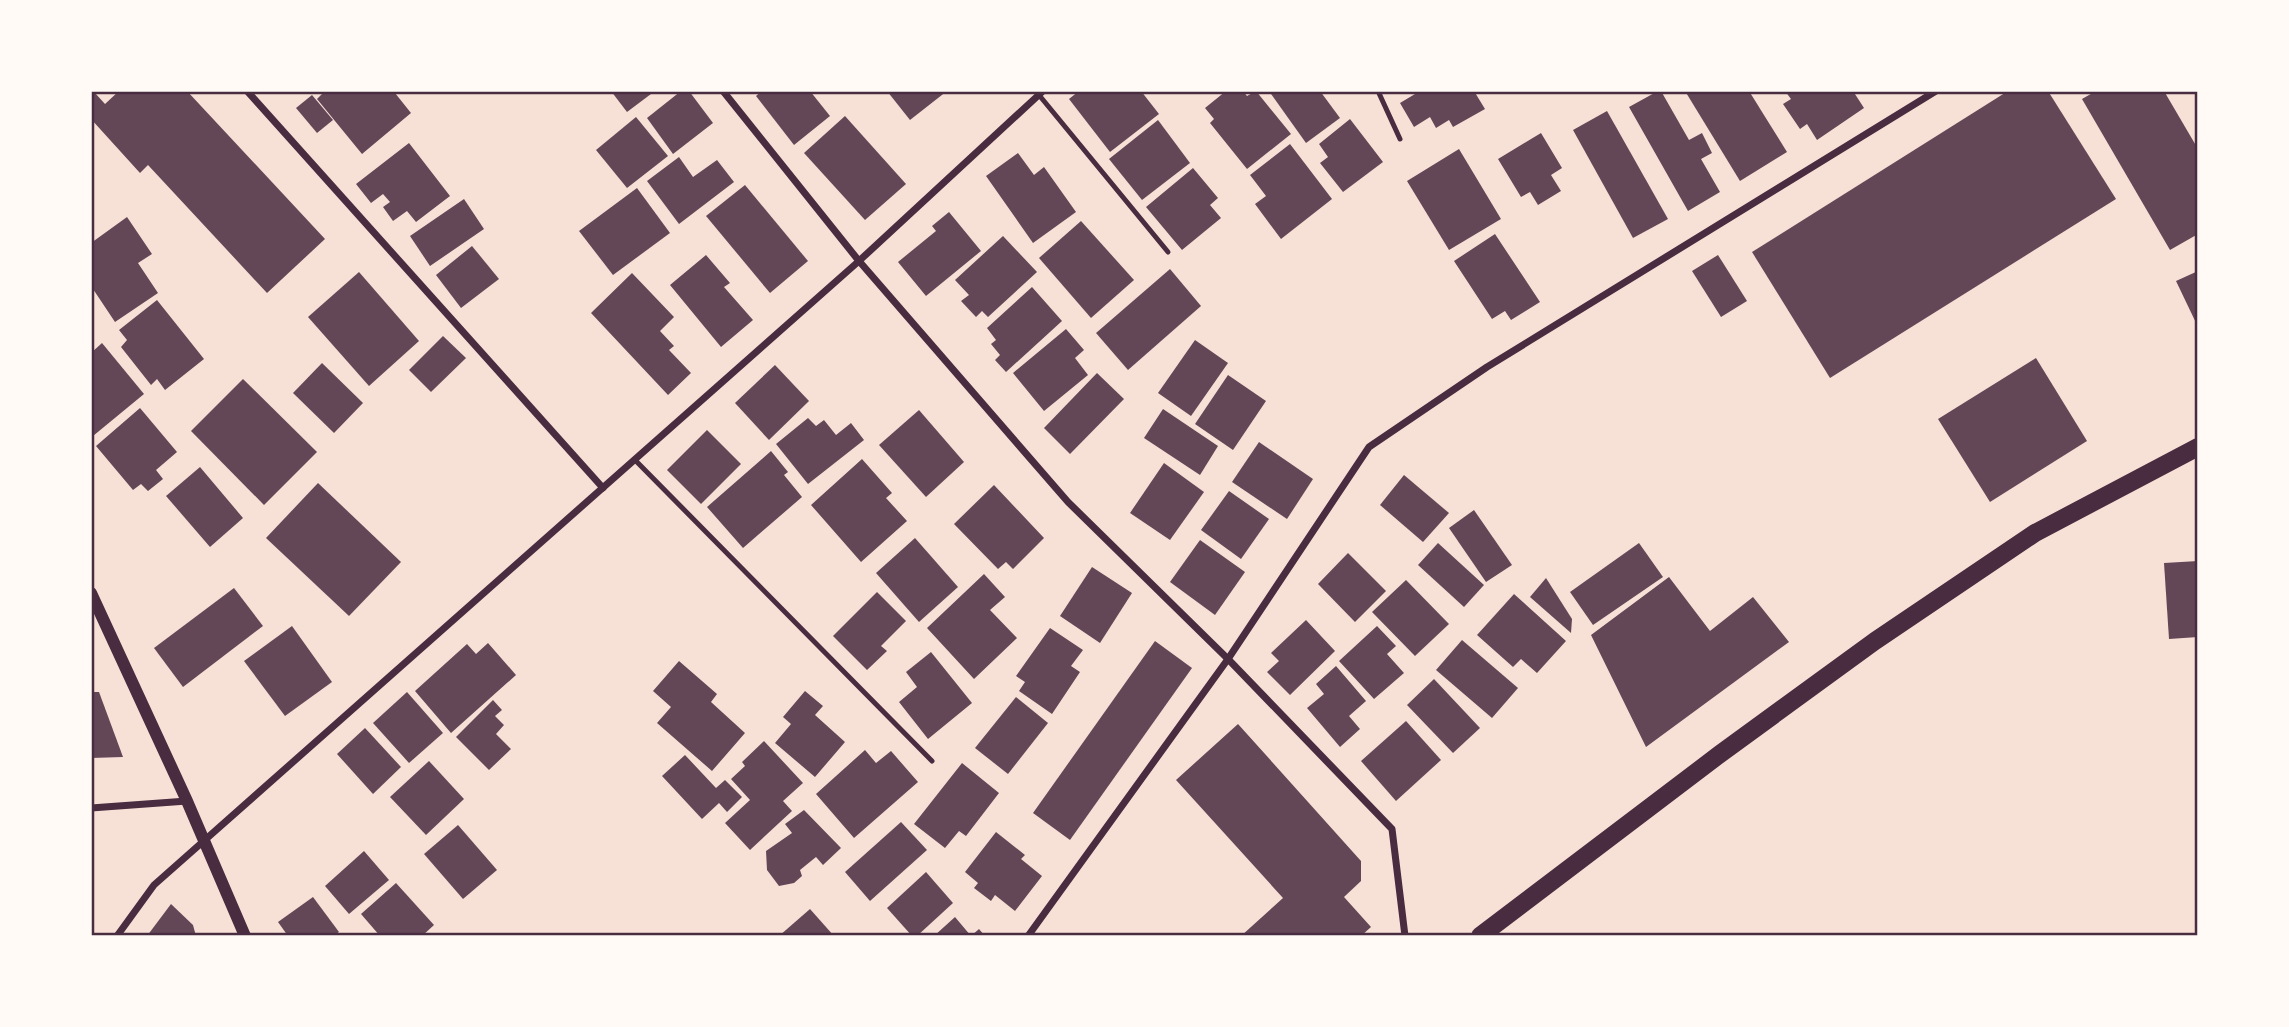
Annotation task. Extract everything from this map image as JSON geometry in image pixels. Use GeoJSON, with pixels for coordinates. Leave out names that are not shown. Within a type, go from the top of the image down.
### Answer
{"type":"FeatureCollection","features":[{"type":"Feature","properties":{"kind":"main road"},"geometry":{"type":"LineString","coordinates":[[1479,936],[1875,641],[2035,533],[2198,447]]}},
{"type":"Feature","properties":{"kind":"street"},"geometry":{"type":"LineString","coordinates":[[247,91],[603,488]]}},
{"type":"Feature","properties":{"kind":"street"},"geometry":{"type":"LineString","coordinates":[[723,91],[859,261],[1068,502],[1228,659],[1392,829],[1405,936]]}},
{"type":"Feature","properties":{"kind":"street"},"geometry":{"type":"LineString","coordinates":[[1028,936],[1228,659],[1369,447],[1487,367],[1936,91]]}},
{"type":"Feature","properties":{"kind":"street"},"geometry":{"type":"LineString","coordinates":[[117,936],[154,885],[859,261],[1041,93]]}},
{"type":"Feature","properties":{"kind":"street"},"geometry":{"type":"LineString","coordinates":[[91,593],[205,841],[245,936]]}},
{"type":"Feature","properties":{"kind":"street"},"geometry":{"type":"LineString","coordinates":[[91,808],[187,801]]}},
{"type":"Feature","properties":{"kind":"lane"},"geometry":{"type":"LineString","coordinates":[[1378,91],[1400,139]]}},
{"type":"Feature","properties":{"kind":"lane"},"geometry":{"type":"LineString","coordinates":[[1041,93],[1168,252]]}},
{"type":"Feature","properties":{"kind":"lane"},"geometry":{"type":"LineString","coordinates":[[635,460],[932,761]]}},
{"type":"Feature","properties":{"kind":"building"},"geometry":{"type":"Polygon","coordinates":[[[119,91],[187,91],[325,239],[267,293],[148,165],[140,173],[91,119],[91,97],[95,93],[105,104],[119,91]]]}},
{"type":"Feature","properties":{"kind":"building"},"geometry":{"type":"Polygon","coordinates":[[[325,91],[397,91],[395,93],[411,113],[362,154],[317,99],[325,91]]]}},
{"type":"Feature","properties":{"kind":"building"},"geometry":{"type":"Polygon","coordinates":[[[611,91],[655,91],[627,112],[611,91]]]}},
{"type":"Feature","properties":{"kind":"building"},"geometry":{"type":"Polygon","coordinates":[[[681,91],[689,91],[713,123],[673,154],[647,118],[681,91]]]}},
{"type":"Feature","properties":{"kind":"building"},"geometry":{"type":"Polygon","coordinates":[[[762,91],[810,91],[830,116],[794,145],[756,96],[762,91]]]}},
{"type":"Feature","properties":{"kind":"building"},"geometry":{"type":"Polygon","coordinates":[[[887,91],[947,91],[910,120],[887,91]]]}},
{"type":"Feature","properties":{"kind":"building"},"geometry":{"type":"Polygon","coordinates":[[[1079,91],[1141,91],[1159,114],[1110,152],[1069,99],[1079,91]]]}},
{"type":"Feature","properties":{"kind":"building"},"geometry":{"type":"Polygon","coordinates":[[[1226,91],[1243,91],[1247,96],[1256,91],[1291,134],[1247,169],[1210,123],[1214,119],[1205,108],[1226,91]]]}},
{"type":"Feature","properties":{"kind":"building"},"geometry":{"type":"Polygon","coordinates":[[[1269,91],[1320,91],[1340,118],[1306,143],[1269,91]]]}},
{"type":"Feature","properties":{"kind":"building"},"geometry":{"type":"Polygon","coordinates":[[[1420,91],[1474,91],[1485,109],[1453,127],[1449,120],[1436,128],[1430,117],[1414,127],[1400,103],[1420,91]]]}},
{"type":"Feature","properties":{"kind":"building"},"geometry":{"type":"Polygon","coordinates":[[[1661,91],[1689,140],[1702,133],[1712,153],[1701,159],[1720,192],[1688,211],[1629,107],[1661,91]]]}},
{"type":"Feature","properties":{"kind":"building"},"geometry":{"type":"Polygon","coordinates":[[[1685,91],[1749,91],[1787,152],[1740,181],[1685,91]]]}},
{"type":"Feature","properties":{"kind":"building"},"geometry":{"type":"Polygon","coordinates":[[[1785,91],[1853,91],[1864,108],[1817,140],[1807,124],[1800,129],[1783,104],[1791,99],[1785,91]]]}},
{"type":"Feature","properties":{"kind":"building"},"geometry":{"type":"Polygon","coordinates":[[[2008,91],[2048,91],[2116,199],[1830,378],[1752,252],[2008,91]]]}},
{"type":"Feature","properties":{"kind":"building"},"geometry":{"type":"Polygon","coordinates":[[[2096,91],[2164,91],[2198,149],[2198,234],[2170,250],[2082,99],[2096,91]]]}},
{"type":"Feature","properties":{"kind":"building"},"geometry":{"type":"Polygon","coordinates":[[[312,95],[333,120],[317,133],[296,108],[312,95]]]}},
{"type":"Feature","properties":{"kind":"building"},"geometry":{"type":"Polygon","coordinates":[[[1607,111],[1668,219],[1633,238],[1573,130],[1607,111]]]}},
{"type":"Feature","properties":{"kind":"building"},"geometry":{"type":"Polygon","coordinates":[[[845,116],[906,184],[865,220],[804,153],[845,116]]]}},
{"type":"Feature","properties":{"kind":"building"},"geometry":{"type":"Polygon","coordinates":[[[636,117],[668,156],[627,188],[596,150],[636,117]]]}},
{"type":"Feature","properties":{"kind":"building"},"geometry":{"type":"Polygon","coordinates":[[[1350,119],[1383,162],[1343,192],[1320,163],[1328,157],[1319,144],[1350,119]]]}},
{"type":"Feature","properties":{"kind":"building"},"geometry":{"type":"Polygon","coordinates":[[[1158,120],[1190,163],[1142,200],[1109,159],[1158,120]]]}},
{"type":"Feature","properties":{"kind":"building"},"geometry":{"type":"Polygon","coordinates":[[[1541,133],[1562,168],[1551,175],[1561,191],[1538,205],[1530,192],[1521,197],[1498,159],[1541,133]]]}},
{"type":"Feature","properties":{"kind":"building"},"geometry":{"type":"Polygon","coordinates":[[[409,143],[450,196],[416,222],[407,211],[393,221],[383,207],[390,202],[383,194],[371,203],[356,184],[409,143]]]}},
{"type":"Feature","properties":{"kind":"building"},"geometry":{"type":"Polygon","coordinates":[[[1290,144],[1332,199],[1281,239],[1255,204],[1266,196],[1250,175],[1290,144]]]}},
{"type":"Feature","properties":{"kind":"building"},"geometry":{"type":"Polygon","coordinates":[[[1459,149],[1501,219],[1449,250],[1407,181],[1459,149]]]}},
{"type":"Feature","properties":{"kind":"building"},"geometry":{"type":"Polygon","coordinates":[[[1018,153],[1034,175],[1044,167],[1076,212],[1033,243],[986,176],[1018,153]]]}},
{"type":"Feature","properties":{"kind":"building"},"geometry":{"type":"Polygon","coordinates":[[[679,157],[693,177],[717,160],[734,182],[679,224],[647,181],[679,157]]]}},
{"type":"Feature","properties":{"kind":"building"},"geometry":{"type":"Polygon","coordinates":[[[1193,168],[1218,198],[1210,205],[1221,218],[1182,250],[1146,207],[1193,168]]]}},
{"type":"Feature","properties":{"kind":"building"},"geometry":{"type":"Polygon","coordinates":[[[745,185],[808,261],[770,293],[706,216],[745,185]]]}},
{"type":"Feature","properties":{"kind":"building"},"geometry":{"type":"Polygon","coordinates":[[[637,188],[670,233],[613,275],[579,231],[637,188]]]}},
{"type":"Feature","properties":{"kind":"building"},"geometry":{"type":"Polygon","coordinates":[[[464,199],[484,229],[430,266],[410,236],[464,199]]]}},
{"type":"Feature","properties":{"kind":"building"},"geometry":{"type":"Polygon","coordinates":[[[949,212],[981,251],[926,296],[898,262],[936,231],[932,226],[949,212]]]}},
{"type":"Feature","properties":{"kind":"building"},"geometry":{"type":"Polygon","coordinates":[[[127,217],[152,254],[138,263],[158,293],[115,322],[91,286],[91,243],[127,217]]]}},
{"type":"Feature","properties":{"kind":"building"},"geometry":{"type":"Polygon","coordinates":[[[1081,221],[1134,280],[1091,318],[1039,258],[1081,221]]]}},
{"type":"Feature","properties":{"kind":"building"},"geometry":{"type":"Polygon","coordinates":[[[1495,234],[1540,302],[1511,320],[1505,311],[1492,319],[1454,261],[1495,234]]]}},
{"type":"Feature","properties":{"kind":"building"},"geometry":{"type":"Polygon","coordinates":[[[1003,236],[1037,272],[988,317],[982,311],[976,317],[961,301],[969,295],[955,280],[1003,236]]]}},
{"type":"Feature","properties":{"kind":"building"},"geometry":{"type":"Polygon","coordinates":[[[472,246],[499,279],[461,308],[436,275],[472,246]]]}},
{"type":"Feature","properties":{"kind":"building"},"geometry":{"type":"Polygon","coordinates":[[[706,255],[730,283],[724,287],[753,320],[721,347],[670,285],[706,255]]]}},
{"type":"Feature","properties":{"kind":"building"},"geometry":{"type":"Polygon","coordinates":[[[1718,255],[1747,301],[1721,317],[1692,271],[1718,255]]]}},
{"type":"Feature","properties":{"kind":"building"},"geometry":{"type":"Polygon","coordinates":[[[1170,269],[1201,306],[1128,370],[1096,333],[1170,269]]]}},
{"type":"Feature","properties":{"kind":"building"},"geometry":{"type":"Polygon","coordinates":[[[2198,271],[2198,327],[2176,281],[2198,271]]]}},
{"type":"Feature","properties":{"kind":"building"},"geometry":{"type":"Polygon","coordinates":[[[359,272],[419,341],[369,386],[308,317],[359,272]]]}},
{"type":"Feature","properties":{"kind":"building"},"geometry":{"type":"Polygon","coordinates":[[[632,273],[674,317],[660,331],[674,346],[669,350],[691,373],[668,395],[591,313],[632,273]]]}},
{"type":"Feature","properties":{"kind":"building"},"geometry":{"type":"Polygon","coordinates":[[[1032,287],[1062,321],[1006,372],[995,360],[1000,355],[991,344],[996,340],[987,328],[1032,287]]]}},
{"type":"Feature","properties":{"kind":"building"},"geometry":{"type":"Polygon","coordinates":[[[157,300],[204,359],[165,390],[157,379],[151,385],[121,347],[127,340],[119,330],[157,300]]]}},
{"type":"Feature","properties":{"kind":"building"},"geometry":{"type":"Polygon","coordinates":[[[1066,329],[1084,350],[1075,358],[1088,375],[1044,411],[1013,373],[1066,329]]]}},
{"type":"Feature","properties":{"kind":"building"},"geometry":{"type":"Polygon","coordinates":[[[443,336],[466,358],[431,392],[409,370],[443,336]]]}},
{"type":"Feature","properties":{"kind":"building"},"geometry":{"type":"Polygon","coordinates":[[[1195,340],[1228,363],[1191,416],[1158,393],[1195,340]]]}},
{"type":"Feature","properties":{"kind":"building"},"geometry":{"type":"Polygon","coordinates":[[[102,343],[144,394],[93,436],[91,353],[102,343]]]}},
{"type":"Feature","properties":{"kind":"building"},"geometry":{"type":"Polygon","coordinates":[[[2036,358],[2087,441],[1990,502],[1938,419],[2036,358]]]}},
{"type":"Feature","properties":{"kind":"building"},"geometry":{"type":"Polygon","coordinates":[[[322,363],[363,403],[334,433],[293,393],[322,363]]]}},
{"type":"Feature","properties":{"kind":"building"},"geometry":{"type":"Polygon","coordinates":[[[775,365],[809,401],[769,440],[735,403],[775,365]]]}},
{"type":"Feature","properties":{"kind":"building"},"geometry":{"type":"Polygon","coordinates":[[[1097,373],[1124,399],[1070,454],[1044,428],[1097,373]]]}},
{"type":"Feature","properties":{"kind":"building"},"geometry":{"type":"Polygon","coordinates":[[[1228,375],[1266,401],[1233,450],[1195,424],[1228,375]]]}},
{"type":"Feature","properties":{"kind":"building"},"geometry":{"type":"Polygon","coordinates":[[[243,379],[317,452],[264,505],[191,431],[243,379]]]}},
{"type":"Feature","properties":{"kind":"building"},"geometry":{"type":"Polygon","coordinates":[[[140,408],[177,452],[156,470],[163,479],[148,491],[141,484],[133,490],[96,446],[140,408]]]}},
{"type":"Feature","properties":{"kind":"building"},"geometry":{"type":"Polygon","coordinates":[[[1163,409],[1218,446],[1200,475],[1144,438],[1163,409]]]}},
{"type":"Feature","properties":{"kind":"building"},"geometry":{"type":"Polygon","coordinates":[[[919,410],[964,462],[926,497],[879,445],[919,410]]]}},
{"type":"Feature","properties":{"kind":"building"},"geometry":{"type":"Polygon","coordinates":[[[808,418],[816,426],[824,420],[836,435],[851,423],[864,440],[808,484],[776,444],[808,418]]]}},
{"type":"Feature","properties":{"kind":"building"},"geometry":{"type":"Polygon","coordinates":[[[707,430],[741,464],[701,504],[667,470],[707,430]]]}},
{"type":"Feature","properties":{"kind":"building"},"geometry":{"type":"Polygon","coordinates":[[[1259,442],[1313,479],[1287,519],[1232,482],[1259,442]]]}},
{"type":"Feature","properties":{"kind":"building"},"geometry":{"type":"Polygon","coordinates":[[[771,451],[788,472],[784,475],[802,497],[743,548],[707,507],[771,451]]]}},
{"type":"Feature","properties":{"kind":"building"},"geometry":{"type":"Polygon","coordinates":[[[862,459],[892,493],[886,498],[907,521],[861,562],[811,505],[862,459]]]}},
{"type":"Feature","properties":{"kind":"building"},"geometry":{"type":"Polygon","coordinates":[[[1164,463],[1204,492],[1170,540],[1130,513],[1164,463]]]}},
{"type":"Feature","properties":{"kind":"building"},"geometry":{"type":"Polygon","coordinates":[[[200,467],[243,518],[210,547],[166,496],[200,467]]]}},
{"type":"Feature","properties":{"kind":"building"},"geometry":{"type":"Polygon","coordinates":[[[1404,475],[1449,513],[1423,542],[1380,505],[1404,475]]]}},
{"type":"Feature","properties":{"kind":"building"},"geometry":{"type":"Polygon","coordinates":[[[318,483],[401,562],[349,616],[266,538],[318,483]]]}},
{"type":"Feature","properties":{"kind":"building"},"geometry":{"type":"Polygon","coordinates":[[[994,485],[1044,538],[1013,569],[1006,562],[998,569],[954,524],[994,485]]]}},
{"type":"Feature","properties":{"kind":"building"},"geometry":{"type":"Polygon","coordinates":[[[1229,491],[1269,519],[1241,559],[1201,530],[1229,491]]]}},
{"type":"Feature","properties":{"kind":"building"},"geometry":{"type":"Polygon","coordinates":[[[1474,510],[1512,565],[1486,582],[1449,528],[1474,510]]]}},
{"type":"Feature","properties":{"kind":"building"},"geometry":{"type":"Polygon","coordinates":[[[915,538],[958,587],[919,622],[876,573],[915,538]]]}},
{"type":"Feature","properties":{"kind":"building"},"geometry":{"type":"Polygon","coordinates":[[[1200,540],[1245,572],[1215,615],[1170,582],[1200,540]]]}},
{"type":"Feature","properties":{"kind":"building"},"geometry":{"type":"Polygon","coordinates":[[[1438,543],[1484,585],[1464,607],[1418,565],[1438,543]]]}},
{"type":"Feature","properties":{"kind":"building"},"geometry":{"type":"Polygon","coordinates":[[[1639,543],[1663,577],[1593,625],[1570,592],[1639,543]]]}},
{"type":"Feature","properties":{"kind":"building"},"geometry":{"type":"Polygon","coordinates":[[[1348,553],[1386,591],[1355,622],[1318,584],[1348,553]]]}},
{"type":"Feature","properties":{"kind":"building"},"geometry":{"type":"Polygon","coordinates":[[[2198,561],[2198,637],[2169,639],[2164,563],[2198,561]]]}},
{"type":"Feature","properties":{"kind":"building"},"geometry":{"type":"Polygon","coordinates":[[[1092,567],[1132,593],[1100,643],[1060,616],[1092,567]]]}},
{"type":"Feature","properties":{"kind":"building"},"geometry":{"type":"Polygon","coordinates":[[[984,574],[1005,597],[990,610],[1017,638],[974,679],[927,628],[984,574]]]}},
{"type":"Feature","properties":{"kind":"building"},"geometry":{"type":"Polygon","coordinates":[[[1669,577],[1710,631],[1753,597],[1789,642],[1646,747],[1591,635],[1669,577]]]}},
{"type":"Feature","properties":{"kind":"building"},"geometry":{"type":"Polygon","coordinates":[[[1546,578],[1572,619],[1571,633],[1530,597],[1546,578]]]}},
{"type":"Feature","properties":{"kind":"building"},"geometry":{"type":"Polygon","coordinates":[[[1406,580],[1449,624],[1415,656],[1372,612],[1406,580]]]}},
{"type":"Feature","properties":{"kind":"building"},"geometry":{"type":"Polygon","coordinates":[[[234,588],[263,626],[183,687],[154,648],[234,588]]]}},
{"type":"Feature","properties":{"kind":"building"},"geometry":{"type":"Polygon","coordinates":[[[877,592],[906,621],[881,646],[887,651],[867,670],[833,636],[877,592]]]}},
{"type":"Feature","properties":{"kind":"building"},"geometry":{"type":"Polygon","coordinates":[[[1514,594],[1566,641],[1537,673],[1521,659],[1513,667],[1477,635],[1514,594]]]}},
{"type":"Feature","properties":{"kind":"building"},"geometry":{"type":"Polygon","coordinates":[[[1306,620],[1335,651],[1290,695],[1267,672],[1279,661],[1271,653],[1306,620]]]}},
{"type":"Feature","properties":{"kind":"building"},"geometry":{"type":"Polygon","coordinates":[[[292,626],[332,682],[285,716],[244,661],[292,626]]]}},
{"type":"Feature","properties":{"kind":"building"},"geometry":{"type":"Polygon","coordinates":[[[1377,626],[1396,646],[1387,654],[1404,673],[1374,699],[1339,661],[1377,626]]]}},
{"type":"Feature","properties":{"kind":"building"},"geometry":{"type":"Polygon","coordinates":[[[1050,628],[1083,650],[1071,666],[1080,672],[1052,714],[1019,691],[1025,682],[1016,676],[1050,628]]]}},
{"type":"Feature","properties":{"kind":"building"},"geometry":{"type":"Polygon","coordinates":[[[1462,640],[1518,688],[1492,718],[1436,670],[1462,640]]]}},
{"type":"Feature","properties":{"kind":"building"},"geometry":{"type":"Polygon","coordinates":[[[1155,641],[1192,668],[1070,840],[1033,813],[1155,641]]]}},
{"type":"Feature","properties":{"kind":"building"},"geometry":{"type":"Polygon","coordinates":[[[488,643],[516,675],[451,733],[415,691],[467,644],[476,654],[488,643]]]}},
{"type":"Feature","properties":{"kind":"building"},"geometry":{"type":"Polygon","coordinates":[[[931,652],[972,703],[928,739],[899,702],[917,687],[906,672],[931,652]]]}},
{"type":"Feature","properties":{"kind":"building"},"geometry":{"type":"Polygon","coordinates":[[[679,661],[717,694],[711,702],[745,733],[712,771],[657,723],[671,707],[653,691],[679,661]]]}},
{"type":"Feature","properties":{"kind":"building"},"geometry":{"type":"Polygon","coordinates":[[[1336,666],[1366,701],[1349,716],[1360,729],[1340,747],[1307,708],[1324,694],[1316,684],[1336,666]]]}},
{"type":"Feature","properties":{"kind":"building"},"geometry":{"type":"Polygon","coordinates":[[[1434,679],[1480,728],[1453,753],[1407,705],[1434,679]]]}},
{"type":"Feature","properties":{"kind":"building"},"geometry":{"type":"Polygon","coordinates":[[[805,691],[823,706],[815,715],[845,742],[815,777],[775,743],[791,724],[783,717],[805,691]]]}},
{"type":"Feature","properties":{"kind":"building"},"geometry":{"type":"Polygon","coordinates":[[[91,692],[99,692],[123,757],[91,758],[91,692]]]}},
{"type":"Feature","properties":{"kind":"building"},"geometry":{"type":"Polygon","coordinates":[[[407,692],[443,733],[409,763],[373,723],[407,692]]]}},
{"type":"Feature","properties":{"kind":"building"},"geometry":{"type":"Polygon","coordinates":[[[1016,697],[1048,723],[1008,774],[975,748],[1016,697]]]}},
{"type":"Feature","properties":{"kind":"building"},"geometry":{"type":"Polygon","coordinates":[[[493,700],[502,710],[495,716],[504,725],[496,734],[511,749],[489,770],[456,737],[493,700]]]}},
{"type":"Feature","properties":{"kind":"building"},"geometry":{"type":"Polygon","coordinates":[[[1406,721],[1441,760],[1396,801],[1361,761],[1406,721]]]}},
{"type":"Feature","properties":{"kind":"building"},"geometry":{"type":"Polygon","coordinates":[[[1238,724],[1361,861],[1361,881],[1344,897],[1371,927],[1361,936],[1241,936],[1283,898],[1176,780],[1238,724]]]}},
{"type":"Feature","properties":{"kind":"building"},"geometry":{"type":"Polygon","coordinates":[[[365,728],[401,767],[373,794],[337,754],[365,728]]]}},
{"type":"Feature","properties":{"kind":"building"},"geometry":{"type":"Polygon","coordinates":[[[764,741],[803,783],[783,801],[792,811],[750,850],[725,823],[750,800],[731,779],[745,766],[742,762],[764,741]]]}},
{"type":"Feature","properties":{"kind":"building"},"geometry":{"type":"Polygon","coordinates":[[[865,750],[876,763],[891,751],[918,782],[854,838],[816,794],[865,750]]]}},
{"type":"Feature","properties":{"kind":"building"},"geometry":{"type":"Polygon","coordinates":[[[685,755],[716,788],[725,780],[742,797],[727,812],[719,803],[702,819],[662,776],[685,755]]]}},
{"type":"Feature","properties":{"kind":"building"},"geometry":{"type":"Polygon","coordinates":[[[429,761],[464,799],[426,835],[390,797],[429,761]]]}},
{"type":"Feature","properties":{"kind":"building"},"geometry":{"type":"Polygon","coordinates":[[[962,763],[999,793],[966,836],[959,831],[945,848],[914,824],[962,763]]]}},
{"type":"Feature","properties":{"kind":"building"},"geometry":{"type":"Polygon","coordinates":[[[804,810],[841,848],[823,865],[816,857],[800,870],[802,876],[794,883],[779,886],[767,870],[766,851],[792,833],[785,824],[804,810]]]}},
{"type":"Feature","properties":{"kind":"building"},"geometry":{"type":"Polygon","coordinates":[[[901,822],[927,850],[870,901],[845,872],[901,822]]]}},
{"type":"Feature","properties":{"kind":"building"},"geometry":{"type":"Polygon","coordinates":[[[458,825],[497,870],[463,899],[424,854],[458,825]]]}},
{"type":"Feature","properties":{"kind":"building"},"geometry":{"type":"Polygon","coordinates":[[[996,832],[1025,855],[1021,859],[1042,876],[1015,911],[995,895],[991,901],[974,888],[978,883],[965,872],[996,832]]]}},
{"type":"Feature","properties":{"kind":"building"},"geometry":{"type":"Polygon","coordinates":[[[364,851],[389,880],[349,914],[325,886],[364,851]]]}},
{"type":"Feature","properties":{"kind":"building"},"geometry":{"type":"Polygon","coordinates":[[[926,872],[953,903],[917,936],[912,936],[887,908],[926,872]]]}},
{"type":"Feature","properties":{"kind":"building"},"geometry":{"type":"Polygon","coordinates":[[[396,883],[434,925],[422,936],[380,936],[361,914],[396,883]]]}},
{"type":"Feature","properties":{"kind":"building"},"geometry":{"type":"Polygon","coordinates":[[[313,897],[339,932],[333,936],[288,936],[278,922],[313,897]]]}},
{"type":"Feature","properties":{"kind":"building"},"geometry":{"type":"Polygon","coordinates":[[[171,904],[193,925],[196,936],[147,936],[171,904]]]}},
{"type":"Feature","properties":{"kind":"building"},"geometry":{"type":"Polygon","coordinates":[[[810,909],[834,936],[779,936],[810,909]]]}},
{"type":"Feature","properties":{"kind":"building"},"geometry":{"type":"Polygon","coordinates":[[[955,917],[971,936],[934,936],[955,917]]]}},
{"type":"Feature","properties":{"kind":"building"},"geometry":{"type":"Polygon","coordinates":[[[979,929],[985,936],[971,936],[979,929]]]}}]}
